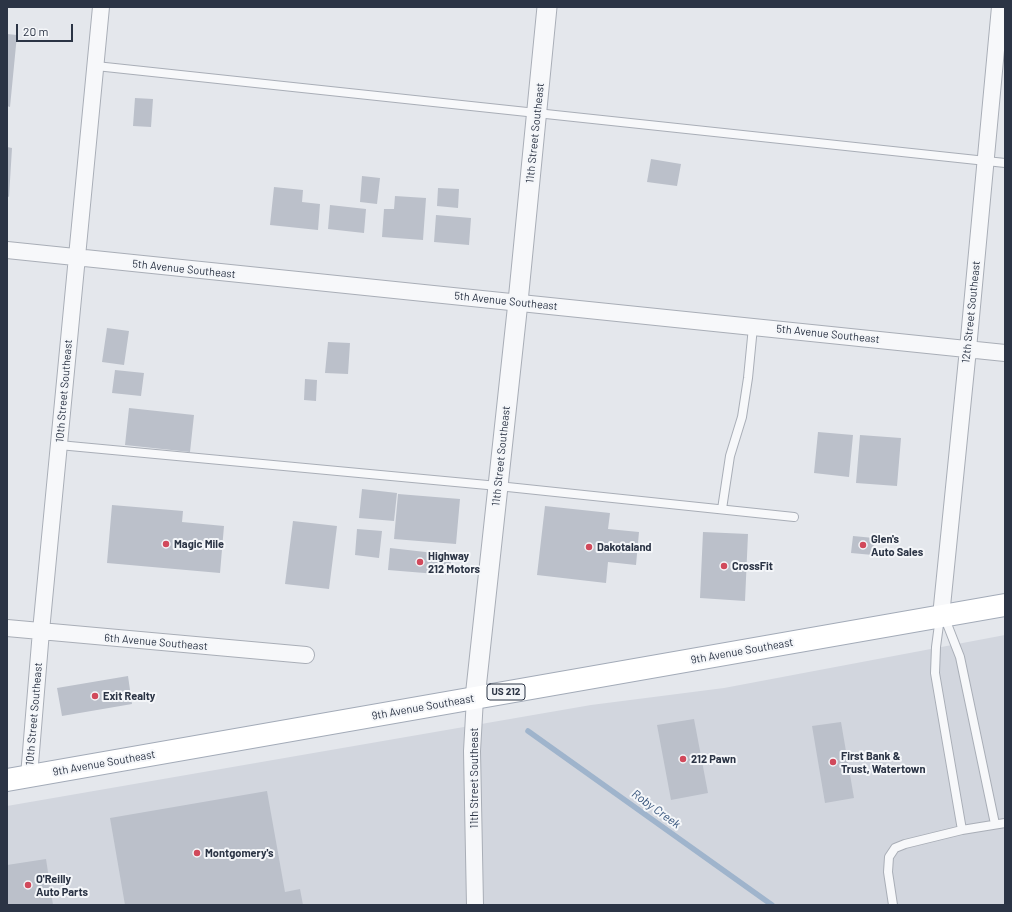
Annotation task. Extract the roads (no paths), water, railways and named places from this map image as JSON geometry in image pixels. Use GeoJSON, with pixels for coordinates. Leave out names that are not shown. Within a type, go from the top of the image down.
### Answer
{"type":"FeatureCollection","features":[{"type":"Feature","properties":{"kind":"main road","name":"9th Avenue Southeast"},"geometry":{"type":"LineString","coordinates":[[7,780],[1005,605]]}},
{"type":"Feature","properties":{"kind":"street","name":"10th Street Southeast"},"geometry":{"type":"LineString","coordinates":[[29,776],[41,631],[101,7]]}},
{"type":"Feature","properties":{"kind":"street","name":"11th Street Southeast"},"geometry":{"type":"LineString","coordinates":[[475,905],[472,751],[475,698],[538,114],[547,7]]}},
{"type":"Feature","properties":{"kind":"street","name":"12th Street Southeast"},"geometry":{"type":"LineString","coordinates":[[942,616],[1000,7]]}},
{"type":"Feature","properties":{"kind":"street","name":"5th Avenue Southeast"},"geometry":{"type":"LineString","coordinates":[[7,250],[1005,353]]}},
{"type":"Feature","properties":{"kind":"street","name":"6th Avenue Southeast"},"geometry":{"type":"LineString","coordinates":[[7,628],[306,655]]}},
{"type":"Feature","properties":{"kind":"lane"},"geometry":{"type":"LineString","coordinates":[[96,66],[1005,163]]}},
{"type":"Feature","properties":{"kind":"lane"},"geometry":{"type":"LineString","coordinates":[[722,510],[730,456],[743,409],[748,378],[753,327]]}},
{"type":"Feature","properties":{"kind":"lane"},"geometry":{"type":"LineString","coordinates":[[59,445],[498,486],[794,517]]}},
{"type":"Feature","properties":{"kind":"lane"},"geometry":{"type":"LineString","coordinates":[[942,616],[960,657],[995,824]]}},
{"type":"Feature","properties":{"kind":"lane"},"geometry":{"type":"LineString","coordinates":[[942,616],[936,646],[935,673],[962,830]]}},
{"type":"Feature","properties":{"kind":"lane"},"geometry":{"type":"LineString","coordinates":[[893,905],[888,872],[889,857],[895,848],[905,844],[962,830],[1005,823]]}},
{"type":"Feature","properties":{"kind":"waterway","name":"Roby Creek"},"geometry":{"type":"LineString","coordinates":[[528,731],[772,905]]}},
{"type":"Feature","properties":{"kind":"place","name":"Magic Mile"},"geometry":{"type":"Point","coordinates":[166,544]}},
{"type":"Feature","properties":{"kind":"place","name":"Glen's Auto Sales"},"geometry":{"type":"Point","coordinates":[863,545]}},
{"type":"Feature","properties":{"kind":"place","name":"Dakotaland"},"geometry":{"type":"Point","coordinates":[589,547]}},
{"type":"Feature","properties":{"kind":"place","name":"Highway 212 Motors"},"geometry":{"type":"Point","coordinates":[420,562]}},
{"type":"Feature","properties":{"kind":"place","name":"CrossFit"},"geometry":{"type":"Point","coordinates":[724,566]}},
{"type":"Feature","properties":{"kind":"place","name":"Exit Realty"},"geometry":{"type":"Point","coordinates":[95,696]}},
{"type":"Feature","properties":{"kind":"place","name":"212 Pawn"},"geometry":{"type":"Point","coordinates":[683,759]}},
{"type":"Feature","properties":{"kind":"place","name":"First Bank & Trust, Watertown"},"geometry":{"type":"Point","coordinates":[833,762]}},
{"type":"Feature","properties":{"kind":"place","name":"Montgomery's"},"geometry":{"type":"Point","coordinates":[197,853]}},
{"type":"Feature","properties":{"kind":"place","name":"O'Reilly Auto Parts"},"geometry":{"type":"Point","coordinates":[28,885]}}]}
